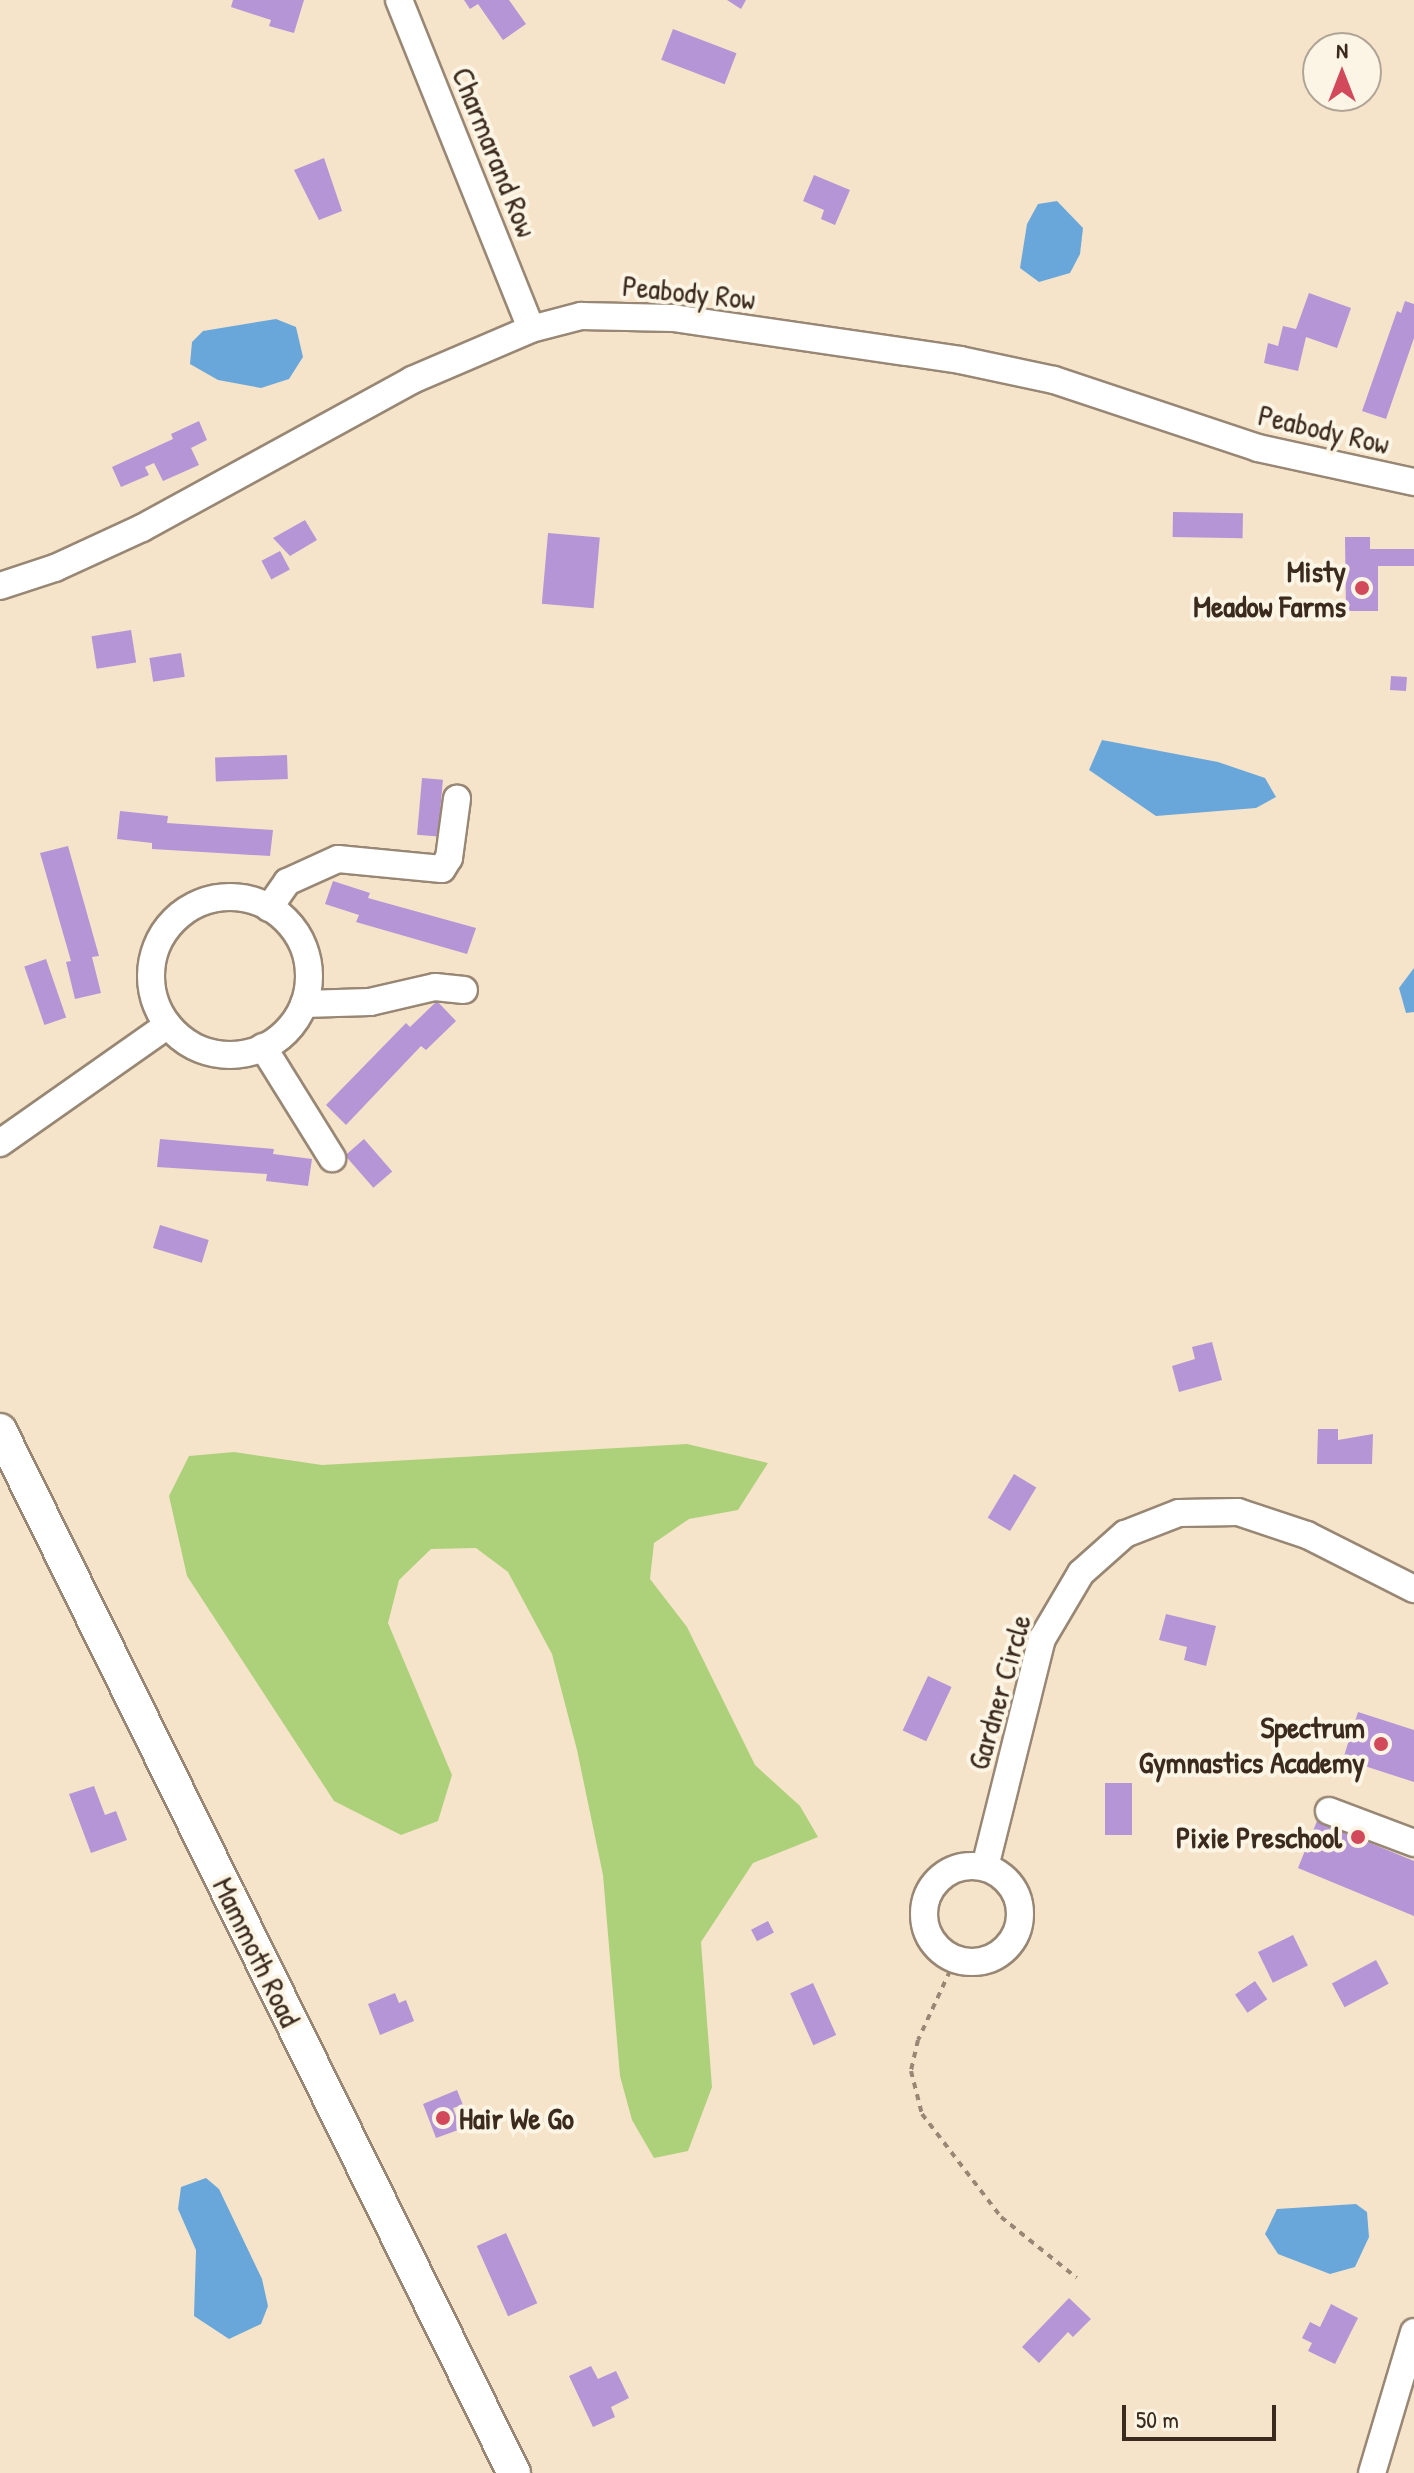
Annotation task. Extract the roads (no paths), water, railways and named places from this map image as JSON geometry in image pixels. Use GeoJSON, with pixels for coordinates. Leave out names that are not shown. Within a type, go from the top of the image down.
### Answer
{"type":"FeatureCollection","features":[{"type":"Feature","properties":{"kind":"main road","name":"Mammoth Road"},"geometry":{"type":"LineString","coordinates":[[0,1430],[514,2473]]}},
{"type":"Feature","properties":{"kind":"street","name":"Charmarand Row"},"geometry":{"type":"LineString","coordinates":[[399,0],[531,329]]}},
{"type":"Feature","properties":{"kind":"street","name":"Peabody Row"},"geometry":{"type":"LineString","coordinates":[[0,586],[99,549],[412,380],[531,329],[581,316],[673,318],[960,360],[1054,380],[1258,448],[1414,482]]}},
{"type":"Feature","properties":{"kind":"street"},"geometry":{"type":"LineString","coordinates":[[269,908],[287,882],[338,859],[442,869],[449,858],[457,799]]}},
{"type":"Feature","properties":{"kind":"street"},"geometry":{"type":"LineString","coordinates":[[221,898],[251,900],[269,908],[289,923],[305,950],[309,981],[304,1004],[293,1025],[263,1047],[238,1054],[207,1051],[168,1025],[154,998],[152,968],[169,926],[192,907],[221,898]]}},
{"type":"Feature","properties":{"kind":"street"},"geometry":{"type":"LineString","coordinates":[[304,1004],[370,1002],[435,987],[464,990]]}},
{"type":"Feature","properties":{"kind":"street"},"geometry":{"type":"LineString","coordinates":[[0,1143],[168,1025]]}},
{"type":"Feature","properties":{"kind":"street"},"geometry":{"type":"LineString","coordinates":[[263,1047],[332,1158]]}},
{"type":"Feature","properties":{"kind":"street","name":"Gardner Circle"},"geometry":{"type":"LineString","coordinates":[[985,1867],[1042,1639],[1070,1586],[1125,1534],[1179,1513],[1238,1512],[1307,1535],[1414,1589]]}},
{"type":"Feature","properties":{"kind":"street"},"geometry":{"type":"LineString","coordinates":[[1329,1811],[1414,1843]]}},
{"type":"Feature","properties":{"kind":"street"},"geometry":{"type":"LineString","coordinates":[[985,1867],[1011,1885],[1021,1914],[1019,1929],[1012,1943],[987,1961],[955,1960],[930,1940],[924,1924],[929,1892],[952,1870],[985,1867]]}},
{"type":"Feature","properties":{"kind":"street"},"geometry":{"type":"LineString","coordinates":[[1372,2473],[1414,2332]]}},
{"type":"Feature","properties":{"kind":"water"},"geometry":{"type":"Polygon","coordinates":[[[1057,201],[1083,228],[1080,254],[1070,273],[1039,282],[1020,268],[1027,224],[1038,204],[1057,201]]]}},
{"type":"Feature","properties":{"kind":"water"},"geometry":{"type":"Polygon","coordinates":[[[276,319],[296,327],[303,357],[289,379],[261,388],[218,380],[190,364],[192,342],[203,331],[276,319]]]}},
{"type":"Feature","properties":{"kind":"water"},"geometry":{"type":"Polygon","coordinates":[[[1102,740],[1218,762],[1265,778],[1276,797],[1256,808],[1156,816],[1089,770],[1102,740]]]}},
{"type":"Feature","properties":{"kind":"water"},"geometry":{"type":"Polygon","coordinates":[[[1414,968],[1414,1012],[1406,1013],[1399,988],[1414,968]]]}},
{"type":"Feature","properties":{"kind":"water"},"geometry":{"type":"Polygon","coordinates":[[[206,2178],[219,2189],[262,2279],[268,2306],[261,2324],[229,2339],[194,2316],[196,2250],[178,2209],[181,2187],[206,2178]]]}},
{"type":"Feature","properties":{"kind":"water"},"geometry":{"type":"Polygon","coordinates":[[[1356,2204],[1367,2212],[1369,2237],[1355,2267],[1330,2274],[1278,2254],[1265,2234],[1277,2209],[1356,2204]]]}},
{"type":"Feature","properties":{"kind":"place","name":"Misty Meadow Farms"},"geometry":{"type":"Point","coordinates":[1362,588]}},
{"type":"Feature","properties":{"kind":"place","name":"Spectrum Gymnastics Academy"},"geometry":{"type":"Point","coordinates":[1381,1744]}},
{"type":"Feature","properties":{"kind":"place","name":"Pixie Preschool"},"geometry":{"type":"Point","coordinates":[1358,1837]}},
{"type":"Feature","properties":{"kind":"place","name":"Hair We Go"},"geometry":{"type":"Point","coordinates":[443,2118]}}]}
